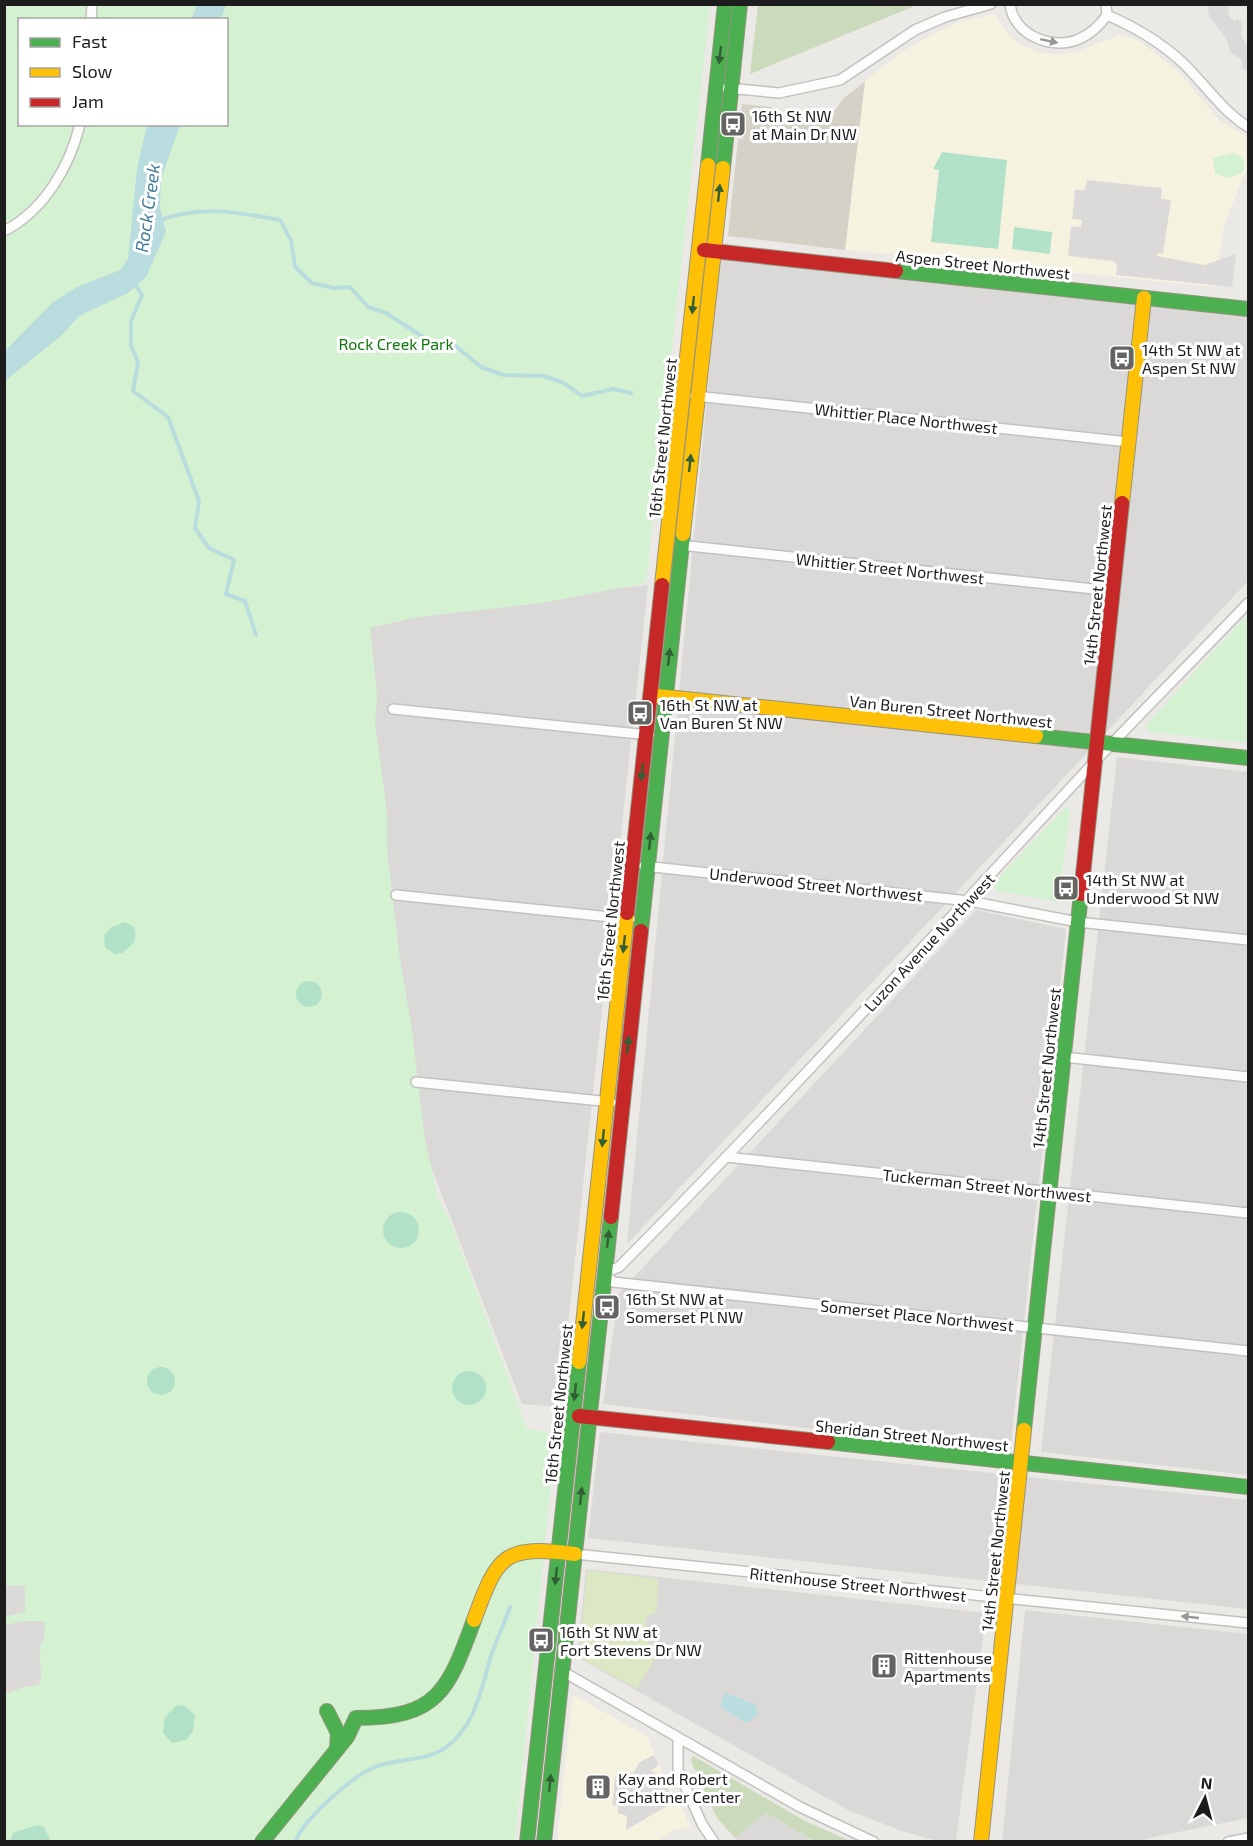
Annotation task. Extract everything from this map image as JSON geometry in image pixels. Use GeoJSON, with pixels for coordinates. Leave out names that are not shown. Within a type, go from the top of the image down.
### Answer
{"type":"FeatureCollection","features":[{"type":"Feature","properties":{"kind":"street","name":"16th Street Northwest"},"geometry":{"type":"LineString","coordinates":[[527,1842],[725,4]]}},
{"type":"Feature","properties":{"kind":"street","name":"16th Street Northwest"},"geometry":{"type":"LineString","coordinates":[[544,1842],[740,4]]}},
{"type":"Feature","properties":{"kind":"street"},"geometry":{"type":"LineString","coordinates":[[716,86],[779,93],[840,80],[915,30],[945,16],[991,4]]}},
{"type":"Feature","properties":{"kind":"street"},"geometry":{"type":"LineString","coordinates":[[1010,4],[1012,16],[1019,27],[1035,37],[1055,43],[1080,39],[1100,24],[1107,10],[1153,38],[1183,63],[1222,107],[1248,127]]}},
{"type":"Feature","properties":{"kind":"street"},"geometry":{"type":"LineString","coordinates":[[4,231],[18,223],[48,193],[69,159],[79,126]]}},
{"type":"Feature","properties":{"kind":"street","name":"Aspen Street Northwest"},"geometry":{"type":"LineString","coordinates":[[699,249],[1248,309]]}},
{"type":"Feature","properties":{"kind":"street","name":"14th Street Northwest"},"geometry":{"type":"LineString","coordinates":[[981,1842],[1144,298]]}},
{"type":"Feature","properties":{"kind":"street","name":"Whittier Place Northwest"},"geometry":{"type":"LineString","coordinates":[[683,394],[1129,442]]}},
{"type":"Feature","properties":{"kind":"street","name":"Whittier Street Northwest"},"geometry":{"type":"LineString","coordinates":[[667,544],[1113,591]]}},
{"type":"Feature","properties":{"kind":"street","name":"Luzon Avenue Northwest"},"geometry":{"type":"LineString","coordinates":[[604,1274],[619,1267],[726,1157],[969,901],[1112,744],[1248,603]]}},
{"type":"Feature","properties":{"kind":"street","name":"Van Buren Street Northwest"},"geometry":{"type":"LineString","coordinates":[[651,696],[1248,758]]}},
{"type":"Feature","properties":{"kind":"street"},"geometry":{"type":"LineString","coordinates":[[393,709],[661,736]]}},
{"type":"Feature","properties":{"kind":"street","name":"Underwood Street Northwest"},"geometry":{"type":"LineString","coordinates":[[632,865],[969,901],[1078,922],[1248,940]]}},
{"type":"Feature","properties":{"kind":"street"},"geometry":{"type":"LineString","coordinates":[[396,894],[641,920]]}},
{"type":"Feature","properties":{"kind":"street"},"geometry":{"type":"LineString","coordinates":[[1064,1057],[1248,1077]]}},
{"type":"Feature","properties":{"kind":"street"},"geometry":{"type":"LineString","coordinates":[[416,1082],[622,1104]]}},
{"type":"Feature","properties":{"kind":"street","name":"Tuckerman Street Northwest"},"geometry":{"type":"LineString","coordinates":[[726,1157],[1248,1213]]}},
{"type":"Feature","properties":{"kind":"street","name":"Somerset Place Northwest"},"geometry":{"type":"LineString","coordinates":[[588,1272],[604,1274],[613,1282],[1248,1351]]}},
{"type":"Feature","properties":{"kind":"street","name":"Sheridan Street Northwest"},"geometry":{"type":"LineString","coordinates":[[573,1415],[1248,1487]]}},
{"type":"Feature","properties":{"kind":"street"},"geometry":{"type":"LineString","coordinates":[[262,1842],[337,1749],[356,1718],[383,1720],[407,1714],[432,1700],[445,1687],[459,1664],[491,1578],[502,1561],[522,1551],[575,1554]]}},
{"type":"Feature","properties":{"kind":"street","name":"Rittenhouse Street Northwest"},"geometry":{"type":"LineString","coordinates":[[575,1554],[1248,1623]]}},
{"type":"Feature","properties":{"kind":"street"},"geometry":{"type":"LineString","coordinates":[[546,1669],[562,1671],[822,1819],[874,1842]]}},
{"type":"Feature","properties":{"kind":"street"},"geometry":{"type":"LineString","coordinates":[[327,1711],[338,1733],[337,1749]]}},
{"type":"Feature","properties":{"kind":"street"},"geometry":{"type":"LineString","coordinates":[[678,1738],[678,1770],[702,1824],[714,1842]]}},
{"type":"Feature","properties":{"kind":"street"},"geometry":{"type":"LineString","coordinates":[[1228,1842],[1248,1838]]}},
{"type":"Feature","properties":{"kind":"shaded area"},"geometry":{"type":"Polygon","coordinates":[[[1207,5],[1226,5],[1230,10],[1227,13],[1234,22],[1238,19],[1243,25],[1241,34],[1246,46],[1248,42],[1248,70],[1242,69],[1242,60],[1231,53],[1227,40],[1209,16],[1207,5]]]}},
{"type":"Feature","properties":{"kind":"shaded area"},"geometry":{"type":"Polygon","coordinates":[[[995,14],[1003,28],[1017,43],[1038,52],[1058,55],[1076,52],[1120,35],[1138,40],[1180,73],[1219,120],[1248,137],[1248,166],[1224,225],[1215,287],[845,250],[865,81],[900,53],[931,35],[961,21],[995,14]]]}},
{"type":"Feature","properties":{"kind":"shaded area"},"geometry":{"type":"Polygon","coordinates":[[[865,81],[845,250],[728,236],[738,139],[743,139],[744,128],[740,127],[742,104],[771,107],[788,117],[833,113],[843,99],[865,81]]]}},
{"type":"Feature","properties":{"kind":"shaded area"},"geometry":{"type":"Polygon","coordinates":[[[1087,180],[1162,188],[1161,199],[1171,200],[1163,253],[1157,253],[1157,256],[1204,265],[1236,254],[1232,287],[1116,275],[1117,264],[1113,261],[1068,256],[1071,226],[1081,227],[1082,220],[1072,219],[1075,190],[1085,190],[1087,180]]]}},
{"type":"Feature","properties":{"kind":"shaded area"},"geometry":{"type":"Polygon","coordinates":[[[720,259],[1248,317],[1248,581],[627,1244],[720,259]]]}},
{"type":"Feature","properties":{"kind":"shaded area"},"geometry":{"type":"Polygon","coordinates":[[[1220,329],[1235,331],[1228,406],[1223,410],[1211,409],[1220,329]]]}},
{"type":"Feature","properties":{"kind":"shaded area"},"geometry":{"type":"Polygon","coordinates":[[[648,585],[559,1407],[522,1404],[417,1130],[360,617],[648,585]]]}},
{"type":"Feature","properties":{"kind":"shaded area"},"geometry":{"type":"Polygon","coordinates":[[[1117,757],[1248,772],[1248,1475],[1041,1452],[1117,757]]]}},
{"type":"Feature","properties":{"kind":"shaded area"},"geometry":{"type":"Polygon","coordinates":[[[1201,795],[1234,798],[1228,850],[1196,846],[1201,795]]]}},
{"type":"Feature","properties":{"kind":"shaded area"},"geometry":{"type":"Polygon","coordinates":[[[512,798],[546,801],[544,815],[534,822],[522,821],[517,812],[511,809],[512,798]]]}},
{"type":"Feature","properties":{"kind":"shaded area"},"geometry":{"type":"Polygon","coordinates":[[[976,910],[1066,929],[1010,1452],[603,1404],[619,1293],[976,910]]]}},
{"type":"Feature","properties":{"kind":"shaded area"},"geometry":{"type":"Polygon","coordinates":[[[510,1029],[536,1031],[535,1042],[486,1046],[488,1034],[490,1037],[507,1038],[510,1029]]]}},
{"type":"Feature","properties":{"kind":"shaded area"},"geometry":{"type":"Polygon","coordinates":[[[976,1058],[991,1060],[984,1121],[1001,1123],[997,1129],[967,1126],[976,1058]]]}},
{"type":"Feature","properties":{"kind":"shaded area"},"geometry":{"type":"Polygon","coordinates":[[[961,1061],[971,1062],[960,1168],[949,1167],[954,1127],[943,1126],[942,1131],[895,1127],[936,1084],[958,1086],[961,1061]]]}},
{"type":"Feature","properties":{"kind":"shaded area"},"geometry":{"type":"Polygon","coordinates":[[[600,1432],[1248,1500],[1248,1609],[588,1538],[600,1432]]]}},
{"type":"Feature","properties":{"kind":"shaded area"},"geometry":{"type":"Polygon","coordinates":[[[809,1500],[897,1509],[897,1515],[809,1506],[809,1500]]]}},
{"type":"Feature","properties":{"kind":"shaded area"},"geometry":{"type":"Polygon","coordinates":[[[806,1514],[986,1533],[985,1538],[805,1519],[806,1514]]]}},
{"type":"Feature","properties":{"kind":"shaded area"},"geometry":{"type":"Polygon","coordinates":[[[586,1569],[986,1613],[956,1841],[937,1841],[902,1831],[848,1810],[577,1657],[586,1569]]]}},
{"type":"Feature","properties":{"kind":"shaded area"},"geometry":{"type":"Polygon","coordinates":[[[5,1586],[25,1587],[25,1612],[5,1617],[5,1586]]]}},
{"type":"Feature","properties":{"kind":"shaded area"},"geometry":{"type":"Polygon","coordinates":[[[888,1609],[922,1612],[920,1636],[954,1639],[949,1685],[879,1742],[861,1747],[852,1738],[856,1715],[843,1697],[859,1683],[852,1674],[884,1649],[888,1609]]]}},
{"type":"Feature","properties":{"kind":"shaded area"},"geometry":{"type":"Polygon","coordinates":[[[1025,1610],[1248,1634],[1248,1818],[1135,1841],[1002,1842],[1025,1610]]]}},
{"type":"Feature","properties":{"kind":"shaded area"},"geometry":{"type":"Polygon","coordinates":[[[23,1621],[45,1621],[40,1657],[41,1677],[39,1685],[24,1687],[5,1694],[5,1625],[23,1621]]]}},
{"type":"Feature","properties":{"kind":"shaded area"},"geometry":{"type":"Polygon","coordinates":[[[1120,1693],[1143,1703],[1112,1772],[1090,1763],[1120,1693]]]}},
{"type":"Feature","properties":{"kind":"shaded area"},"geometry":{"type":"Polygon","coordinates":[[[575,1696],[647,1736],[664,1776],[692,1828],[676,1829],[658,1841],[557,1842],[572,1698],[575,1696]]]}},
{"type":"Feature","properties":{"kind":"shaded area"},"geometry":{"type":"Polygon","coordinates":[[[654,1755],[659,1765],[650,1771],[663,1776],[674,1802],[626,1830],[627,1816],[618,1813],[618,1806],[612,1805],[616,1772],[633,1773],[640,1762],[654,1755]]]}},
{"type":"Feature","properties":{"kind":"shaded area"},"geometry":{"type":"Polygon","coordinates":[[[766,1813],[810,1839],[810,1842],[740,1842],[735,1838],[766,1813]]]}},
{"type":"Feature","properties":{"kind":"green space"},"geometry":{"type":"Polygon","coordinates":[[[758,4],[917,5],[750,74],[758,4]]]}},
{"type":"Feature","properties":{"kind":"green space","name":"Rock Creek Park"},"geometry":{"type":"Polygon","coordinates":[[[5,5],[710,5],[646,583],[542,603],[418,617],[370,628],[377,696],[375,724],[387,811],[387,849],[400,960],[412,1030],[424,1134],[437,1195],[452,1226],[527,1429],[556,1434],[515,1841],[5,1842],[5,5]]]}},
{"type":"Feature","properties":{"kind":"green space"},"geometry":{"type":"Polygon","coordinates":[[[942,152],[1007,160],[998,249],[931,242],[939,170],[933,169],[942,152]]]}},
{"type":"Feature","properties":{"kind":"green space"},"geometry":{"type":"Polygon","coordinates":[[[1233,153],[1243,158],[1245,166],[1242,173],[1229,178],[1215,174],[1213,158],[1233,153]]]}},
{"type":"Feature","properties":{"kind":"green space"},"geometry":{"type":"Polygon","coordinates":[[[1014,227],[1052,232],[1050,254],[1012,249],[1014,227]]]}},
{"type":"Feature","properties":{"kind":"green space"},"geometry":{"type":"Polygon","coordinates":[[[1248,614],[1248,743],[1150,732],[1145,726],[1248,614]]]}},
{"type":"Feature","properties":{"kind":"green space"},"geometry":{"type":"Polygon","coordinates":[[[1067,806],[1070,812],[1058,902],[998,891],[992,885],[1067,806]]]}},
{"type":"Feature","properties":{"kind":"green space"},"geometry":{"type":"Polygon","coordinates":[[[125,922],[134,927],[135,939],[132,945],[122,953],[115,954],[105,947],[104,935],[112,927],[125,922]]]}},
{"type":"Feature","properties":{"kind":"green space"},"geometry":{"type":"Polygon","coordinates":[[[309,981],[318,985],[322,994],[318,1003],[309,1007],[300,1003],[296,994],[300,985],[309,981]]]}},
{"type":"Feature","properties":{"kind":"green space"},"geometry":{"type":"Polygon","coordinates":[[[401,1212],[414,1217],[419,1230],[414,1243],[401,1248],[388,1243],[383,1230],[388,1217],[401,1212]]]}},
{"type":"Feature","properties":{"kind":"green space"},"geometry":{"type":"Polygon","coordinates":[[[161,1367],[171,1371],[175,1381],[171,1391],[161,1395],[151,1391],[147,1381],[151,1371],[161,1367]]]}},
{"type":"Feature","properties":{"kind":"green space"},"geometry":{"type":"Polygon","coordinates":[[[469,1371],[481,1376],[486,1388],[481,1400],[469,1405],[457,1400],[452,1388],[457,1376],[469,1371]]]}},
{"type":"Feature","properties":{"kind":"green space"},"geometry":{"type":"Polygon","coordinates":[[[587,1570],[658,1579],[657,1612],[649,1615],[645,1620],[649,1643],[658,1653],[637,1689],[579,1657],[587,1570]]]}},
{"type":"Feature","properties":{"kind":"green space"},"geometry":{"type":"Polygon","coordinates":[[[183,1705],[195,1715],[193,1731],[186,1740],[172,1743],[163,1733],[165,1717],[176,1706],[183,1705]]]}},
{"type":"Feature","properties":{"kind":"green space"},"geometry":{"type":"Polygon","coordinates":[[[693,1756],[805,1821],[850,1841],[814,1841],[766,1813],[735,1838],[717,1818],[691,1761],[693,1756]]]}},
{"type":"Feature","properties":{"kind":"green space"},"geometry":{"type":"Polygon","coordinates":[[[37,1825],[44,1827],[51,1841],[10,1841],[13,1833],[37,1825]]]}},
{"type":"Feature","properties":{"kind":"water"},"geometry":{"type":"Polygon","coordinates":[[[197,5],[226,5],[221,18],[191,18],[197,5]]]}},
{"type":"Feature","properties":{"kind":"water","name":"Rock Creek"},"geometry":{"type":"Polygon","coordinates":[[[147,126],[180,126],[161,179],[160,207],[166,232],[146,277],[128,293],[79,316],[62,335],[5,381],[5,351],[52,303],[77,287],[120,270],[128,259],[137,168],[147,126]]]}},
{"type":"Feature","properties":{"kind":"water"},"geometry":{"type":"Polygon","coordinates":[[[725,1693],[755,1704],[758,1714],[747,1723],[720,1707],[725,1693]]]}},
{"type":"Feature","properties":{"kind":"waterway"},"geometry":{"type":"LineString","coordinates":[[160,220],[175,215],[205,211],[280,220],[291,240],[295,267],[312,283],[334,288],[350,287],[368,307],[386,313],[434,344],[452,343],[481,367],[504,375],[544,376],[564,383],[582,396],[613,389],[631,393]]}},
{"type":"Feature","properties":{"kind":"waterway"},"geometry":{"type":"LineString","coordinates":[[134,283],[142,295],[131,321],[131,346],[138,362],[133,391],[168,417],[199,501],[195,528],[209,548],[234,560],[226,594],[245,601],[256,635]]}},
{"type":"Feature","properties":{"kind":"waterway"},"geometry":{"type":"LineString","coordinates":[[295,1842],[318,1810],[365,1772],[383,1764],[428,1756],[445,1748],[456,1739],[477,1703],[493,1650],[510,1607]]}},
{"type":"Feature","properties":{"kind":"traffic: fast"},"geometry":{"type":"LineString","coordinates":[[708,165],[725,4]]}},
{"type":"Feature","properties":{"kind":"traffic: fast"},"geometry":{"type":"LineString","coordinates":[[723,168],[740,4]]}},
{"type":"Feature","properties":{"kind":"traffic: fast"},"geometry":{"type":"LineString","coordinates":[[896,271],[1248,309]]}},
{"type":"Feature","properties":{"kind":"traffic: fast"},"geometry":{"type":"LineString","coordinates":[[641,931],[683,534]]}},
{"type":"Feature","properties":{"kind":"traffic: fast"},"geometry":{"type":"LineString","coordinates":[[1036,736],[1248,758]]}},
{"type":"Feature","properties":{"kind":"traffic: fast"},"geometry":{"type":"LineString","coordinates":[[1024,1430],[1081,894]]}},
{"type":"Feature","properties":{"kind":"traffic: fast"},"geometry":{"type":"LineString","coordinates":[[544,1842],[611,1217]]}},
{"type":"Feature","properties":{"kind":"traffic: fast"},"geometry":{"type":"LineString","coordinates":[[527,1842],[579,1362]]}},
{"type":"Feature","properties":{"kind":"traffic: fast"},"geometry":{"type":"LineString","coordinates":[[828,1442],[1248,1487]]}},
{"type":"Feature","properties":{"kind":"traffic: fast"},"geometry":{"type":"LineString","coordinates":[[262,1842],[347,1737],[356,1718],[384,1717],[405,1713],[423,1706],[436,1696],[456,1665],[474,1620]]}},
{"type":"Feature","properties":{"kind":"traffic: fast"},"geometry":{"type":"LineString","coordinates":[[327,1711],[338,1733],[337,1749]]}},
{"type":"Feature","properties":{"kind":"traffic: slow"},"geometry":{"type":"LineString","coordinates":[[662,585],[708,165]]}},
{"type":"Feature","properties":{"kind":"traffic: slow"},"geometry":{"type":"LineString","coordinates":[[683,534],[723,168]]}},
{"type":"Feature","properties":{"kind":"traffic: slow"},"geometry":{"type":"LineString","coordinates":[[1122,503],[1144,298]]}},
{"type":"Feature","properties":{"kind":"traffic: slow"},"geometry":{"type":"LineString","coordinates":[[657,696],[1036,736]]}},
{"type":"Feature","properties":{"kind":"traffic: slow"},"geometry":{"type":"LineString","coordinates":[[579,1362],[627,913]]}},
{"type":"Feature","properties":{"kind":"traffic: slow"},"geometry":{"type":"LineString","coordinates":[[981,1842],[1024,1430]]}},
{"type":"Feature","properties":{"kind":"traffic: slow"},"geometry":{"type":"LineString","coordinates":[[474,1620],[490,1581],[507,1559],[533,1551],[575,1554]]}},
{"type":"Feature","properties":{"kind":"traffic: jam"},"geometry":{"type":"LineString","coordinates":[[704,250],[896,271]]}},
{"type":"Feature","properties":{"kind":"traffic: jam"},"geometry":{"type":"LineString","coordinates":[[1081,894],[1122,503]]}},
{"type":"Feature","properties":{"kind":"traffic: jam"},"geometry":{"type":"LineString","coordinates":[[627,913],[662,585]]}},
{"type":"Feature","properties":{"kind":"traffic: jam"},"geometry":{"type":"LineString","coordinates":[[611,1217],[641,931]]}},
{"type":"Feature","properties":{"kind":"traffic: jam"},"geometry":{"type":"LineString","coordinates":[[579,1416],[828,1442]]}},
{"type":"Feature","properties":{"kind":"place","name":"16th St NW at Main Dr NW"},"geometry":{"type":"Point","coordinates":[733,124]}},
{"type":"Feature","properties":{"kind":"place","name":"14th St NW at Aspen St NW"},"geometry":{"type":"Point","coordinates":[1122,358]}},
{"type":"Feature","properties":{"kind":"place","name":"16th St NW at Van Buren St NW"},"geometry":{"type":"Point","coordinates":[640,713]}},
{"type":"Feature","properties":{"kind":"place","name":"14th St NW at Underwood St NW"},"geometry":{"type":"Point","coordinates":[1066,888]}},
{"type":"Feature","properties":{"kind":"place","name":"16th St NW at Somerset Pl NW"},"geometry":{"type":"Point","coordinates":[607,1307]}},
{"type":"Feature","properties":{"kind":"place","name":"16th St NW at Fort Stevens Dr NW"},"geometry":{"type":"Point","coordinates":[541,1640]}},
{"type":"Feature","properties":{"kind":"place","name":"Rittenhouse Apartments"},"geometry":{"type":"Point","coordinates":[884,1666]}},
{"type":"Feature","properties":{"kind":"place","name":"Kay and Robert Schattner Center"},"geometry":{"type":"Point","coordinates":[598,1787]}}]}
